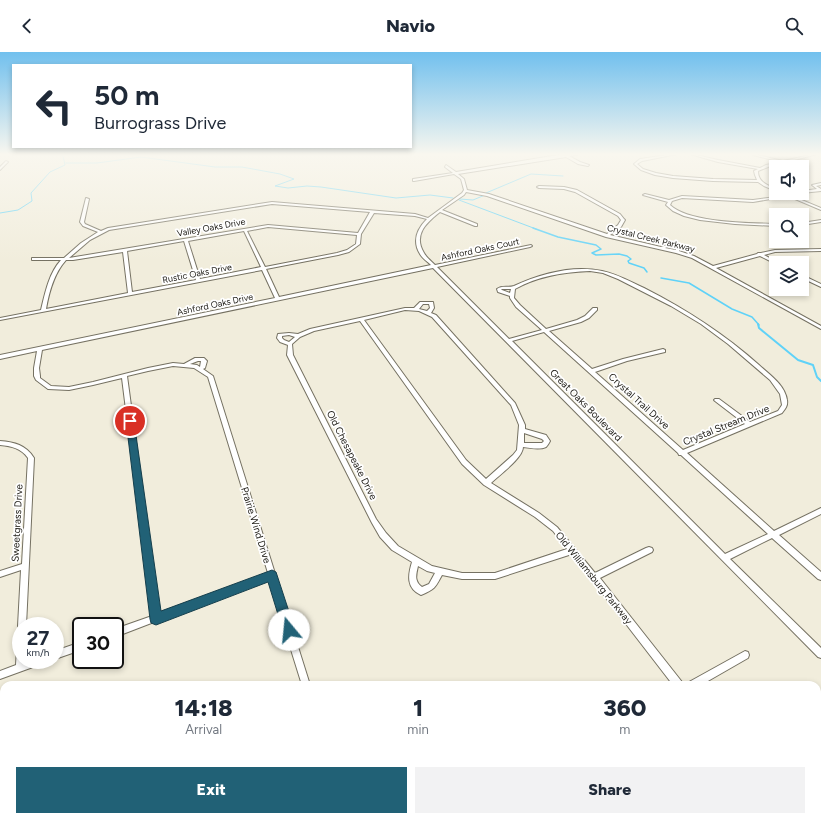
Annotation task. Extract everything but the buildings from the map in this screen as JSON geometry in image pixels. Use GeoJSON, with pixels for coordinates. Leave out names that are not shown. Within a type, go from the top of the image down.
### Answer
{"type":"FeatureCollection","features":[{"type":"Feature","properties":{"kind":"street"},"geometry":{"type":"LineString","coordinates":[[572,190],[619,215],[623,220],[622,224],[607,236]]}},
{"type":"Feature","properties":{"kind":"street"},"geometry":{"type":"LineString","coordinates":[[809,191],[820,190]]}},
{"type":"Feature","properties":{"kind":"street","name":"Great Oaks Boulevard"},"geometry":{"type":"LineString","coordinates":[[465,191],[421,226],[418,235],[418,244],[422,254],[433,267],[821,654]]}},
{"type":"Feature","properties":{"kind":"street","name":"Crystal Creek Parkway"},"geometry":{"type":"LineString","coordinates":[[465,191],[488,195],[607,236],[662,248],[693,257],[714,267],[821,328]]}},
{"type":"Feature","properties":{"kind":"street"},"geometry":{"type":"LineString","coordinates":[[645,195],[669,201],[677,198],[690,197],[753,201],[769,199]]}},
{"type":"Feature","properties":{"kind":"street"},"geometry":{"type":"LineString","coordinates":[[87,199],[82,222],[101,232]]}},
{"type":"Feature","properties":{"kind":"street"},"geometry":{"type":"LineString","coordinates":[[798,200],[821,209]]}},
{"type":"Feature","properties":{"kind":"street"},"geometry":{"type":"LineString","coordinates":[[669,201],[669,208],[674,212],[688,217],[769,224]]}},
{"type":"Feature","properties":{"kind":"street"},"geometry":{"type":"LineString","coordinates":[[43,311],[45,300],[58,268],[94,235],[117,227],[272,203],[415,215],[429,219]]}},
{"type":"Feature","properties":{"kind":"street"},"geometry":{"type":"LineString","coordinates":[[440,211],[476,225]]}},
{"type":"Feature","properties":{"kind":"street","name":"Rustic Oaks Drive"},"geometry":{"type":"LineString","coordinates":[[0,319],[264,269],[348,251],[358,244],[359,234],[373,212]]}},
{"type":"Feature","properties":{"kind":"street"},"geometry":{"type":"LineString","coordinates":[[809,223],[821,221]]}},
{"type":"Feature","properties":{"kind":"street","name":"Valley Oaks Drive"},"geometry":{"type":"LineString","coordinates":[[33,259],[66,260],[274,226],[359,234]]}},
{"type":"Feature","properties":{"kind":"street"},"geometry":{"type":"LineString","coordinates":[[245,230],[278,299]]}},
{"type":"Feature","properties":{"kind":"street"},"geometry":{"type":"LineString","coordinates":[[186,240],[198,281]]}},
{"type":"Feature","properties":{"kind":"street"},"geometry":{"type":"LineString","coordinates":[[662,248],[673,244],[678,246],[677,252]]}},
{"type":"Feature","properties":{"kind":"street","name":"Ashford Oaks Court"},"geometry":{"type":"LineString","coordinates":[[433,267],[530,246]]}},
{"type":"Feature","properties":{"kind":"street"},"geometry":{"type":"LineString","coordinates":[[125,250],[130,294]]}},
{"type":"Feature","properties":{"kind":"street"},"geometry":{"type":"LineString","coordinates":[[714,267],[759,254],[790,250],[821,250]]}},
{"type":"Feature","properties":{"kind":"street"},"geometry":{"type":"LineString","coordinates":[[759,254],[769,259]]}},
{"type":"Feature","properties":{"kind":"street","name":"Ashford Oaks Drive"},"geometry":{"type":"LineString","coordinates":[[0,357],[433,267]]}},
{"type":"Feature","properties":{"kind":"street","name":"Crystal Stream Drive"},"geometry":{"type":"LineString","coordinates":[[545,330],[518,306],[511,295],[500,291],[500,289],[506,287],[513,288],[527,281],[571,271],[599,271],[615,276],[674,304],[711,328],[734,345],[783,392],[785,402],[784,409],[774,415],[682,453]]}},
{"type":"Feature","properties":{"kind":"street"},"geometry":{"type":"LineString","coordinates":[[809,279],[821,285]]}},
{"type":"Feature","properties":{"kind":"street"},"geometry":{"type":"LineString","coordinates":[[511,295],[513,288]]}},
{"type":"Feature","properties":{"kind":"street","name":"Old Chesapeake Drive"},"geometry":{"type":"LineString","coordinates":[[416,309],[422,303],[431,303],[432,308],[428,313]]}},
{"type":"Feature","properties":{"kind":"street","name":"Old Chesapeake Drive"},"geometry":{"type":"LineString","coordinates":[[486,483],[520,451],[522,430],[520,420],[513,404],[434,316],[416,309],[405,309],[312,330],[298,336],[290,344],[290,355],[374,521],[383,535],[395,548],[430,569],[462,576],[495,576],[573,550]]}},
{"type":"Feature","properties":{"kind":"street"},"geometry":{"type":"LineString","coordinates":[[508,341],[584,319],[595,309]]}},
{"type":"Feature","properties":{"kind":"street","name":"Old Williamsburg Parkway"},"geometry":{"type":"LineString","coordinates":[[361,319],[464,462],[486,483],[537,515],[555,529],[676,681]]}},
{"type":"Feature","properties":{"kind":"street","name":"Crystal Trail Drive"},"geometry":{"type":"LineString","coordinates":[[545,330],[821,578]]}},
{"type":"Feature","properties":{"kind":"street","name":"Old Chesapeake Drive"},"geometry":{"type":"LineString","coordinates":[[290,344],[282,341],[279,338],[280,335],[289,334],[298,336]]}},
{"type":"Feature","properties":{"kind":"street","name":"Prairie Wind Drive"},"geometry":{"type":"LineString","coordinates":[[40,348],[37,372],[38,378],[41,383],[48,386],[68,389],[172,364],[186,364],[202,368],[210,376],[305,681]]}},
{"type":"Feature","properties":{"kind":"street"},"geometry":{"type":"LineString","coordinates":[[591,371],[625,360],[663,352]]}},
{"type":"Feature","properties":{"kind":"street"},"geometry":{"type":"LineString","coordinates":[[124,376],[156,619]]}},
{"type":"Feature","properties":{"kind":"street"},"geometry":{"type":"LineString","coordinates":[[717,400],[750,425]]}},
{"type":"Feature","properties":{"kind":"street"},"geometry":{"type":"LineString","coordinates":[[521,445],[539,446],[544,445],[547,441],[544,437],[522,430]]}},
{"type":"Feature","properties":{"kind":"street","name":"Sweetgrass Drive"},"geometry":{"type":"LineString","coordinates":[[0,443],[16,445],[28,452],[31,458],[22,617]]}},
{"type":"Feature","properties":{"kind":"street"},"geometry":{"type":"LineString","coordinates":[[724,558],[821,511]]}},
{"type":"Feature","properties":{"kind":"street"},"geometry":{"type":"LineString","coordinates":[[594,577],[649,550]]}},
{"type":"Feature","properties":{"kind":"street"},"geometry":{"type":"LineString","coordinates":[[416,561],[412,579],[414,584],[421,591],[432,586],[440,571]]}},
{"type":"Feature","properties":{"kind":"street"},"geometry":{"type":"LineString","coordinates":[[0,574],[25,566]]}},
{"type":"Feature","properties":{"kind":"street"},"geometry":{"type":"LineString","coordinates":[[124,631],[272,575]]}},
{"type":"Feature","properties":{"kind":"street"},"geometry":{"type":"LineString","coordinates":[[699,681],[745,655]]}},
{"type":"Feature","properties":{"kind":"street"},"geometry":{"type":"LineString","coordinates":[[0,675],[17,669]]}},
{"type":"Feature","properties":{"kind":"waterway"},"geometry":{"type":"LineString","coordinates":[[0,213],[18,210],[32,201],[31,193],[34,190]]}},
{"type":"Feature","properties":{"kind":"waterway"},"geometry":{"type":"LineString","coordinates":[[341,190],[396,198],[430,195],[453,198]]}},
{"type":"Feature","properties":{"kind":"waterway"},"geometry":{"type":"LineString","coordinates":[[486,193],[493,190]]}},
{"type":"Feature","properties":{"kind":"waterway"},"geometry":{"type":"LineString","coordinates":[[460,199],[473,200],[485,195]]}},
{"type":"Feature","properties":{"kind":"waterway"},"geometry":{"type":"LineString","coordinates":[[459,200],[536,229]]}},
{"type":"Feature","properties":{"kind":"waterway"},"geometry":{"type":"LineString","coordinates":[[533,228],[558,237],[596,245],[601,249],[592,253],[596,255],[619,254],[627,256],[631,259],[628,261],[629,263],[644,268],[647,272]]}},
{"type":"Feature","properties":{"kind":"waterway"},"geometry":{"type":"LineString","coordinates":[[661,278],[689,283],[732,309],[752,317],[759,325]]}},
{"type":"Feature","properties":{"kind":"waterway"},"geometry":{"type":"LineString","coordinates":[[758,324],[759,328],[798,360],[813,365],[817,377],[821,381]]}},
{"type":"Feature","properties":{"kind":"route"},"geometry":{"type":"LineString","coordinates":[[130,421],[156,619],[272,575],[289,630]]}}]}
